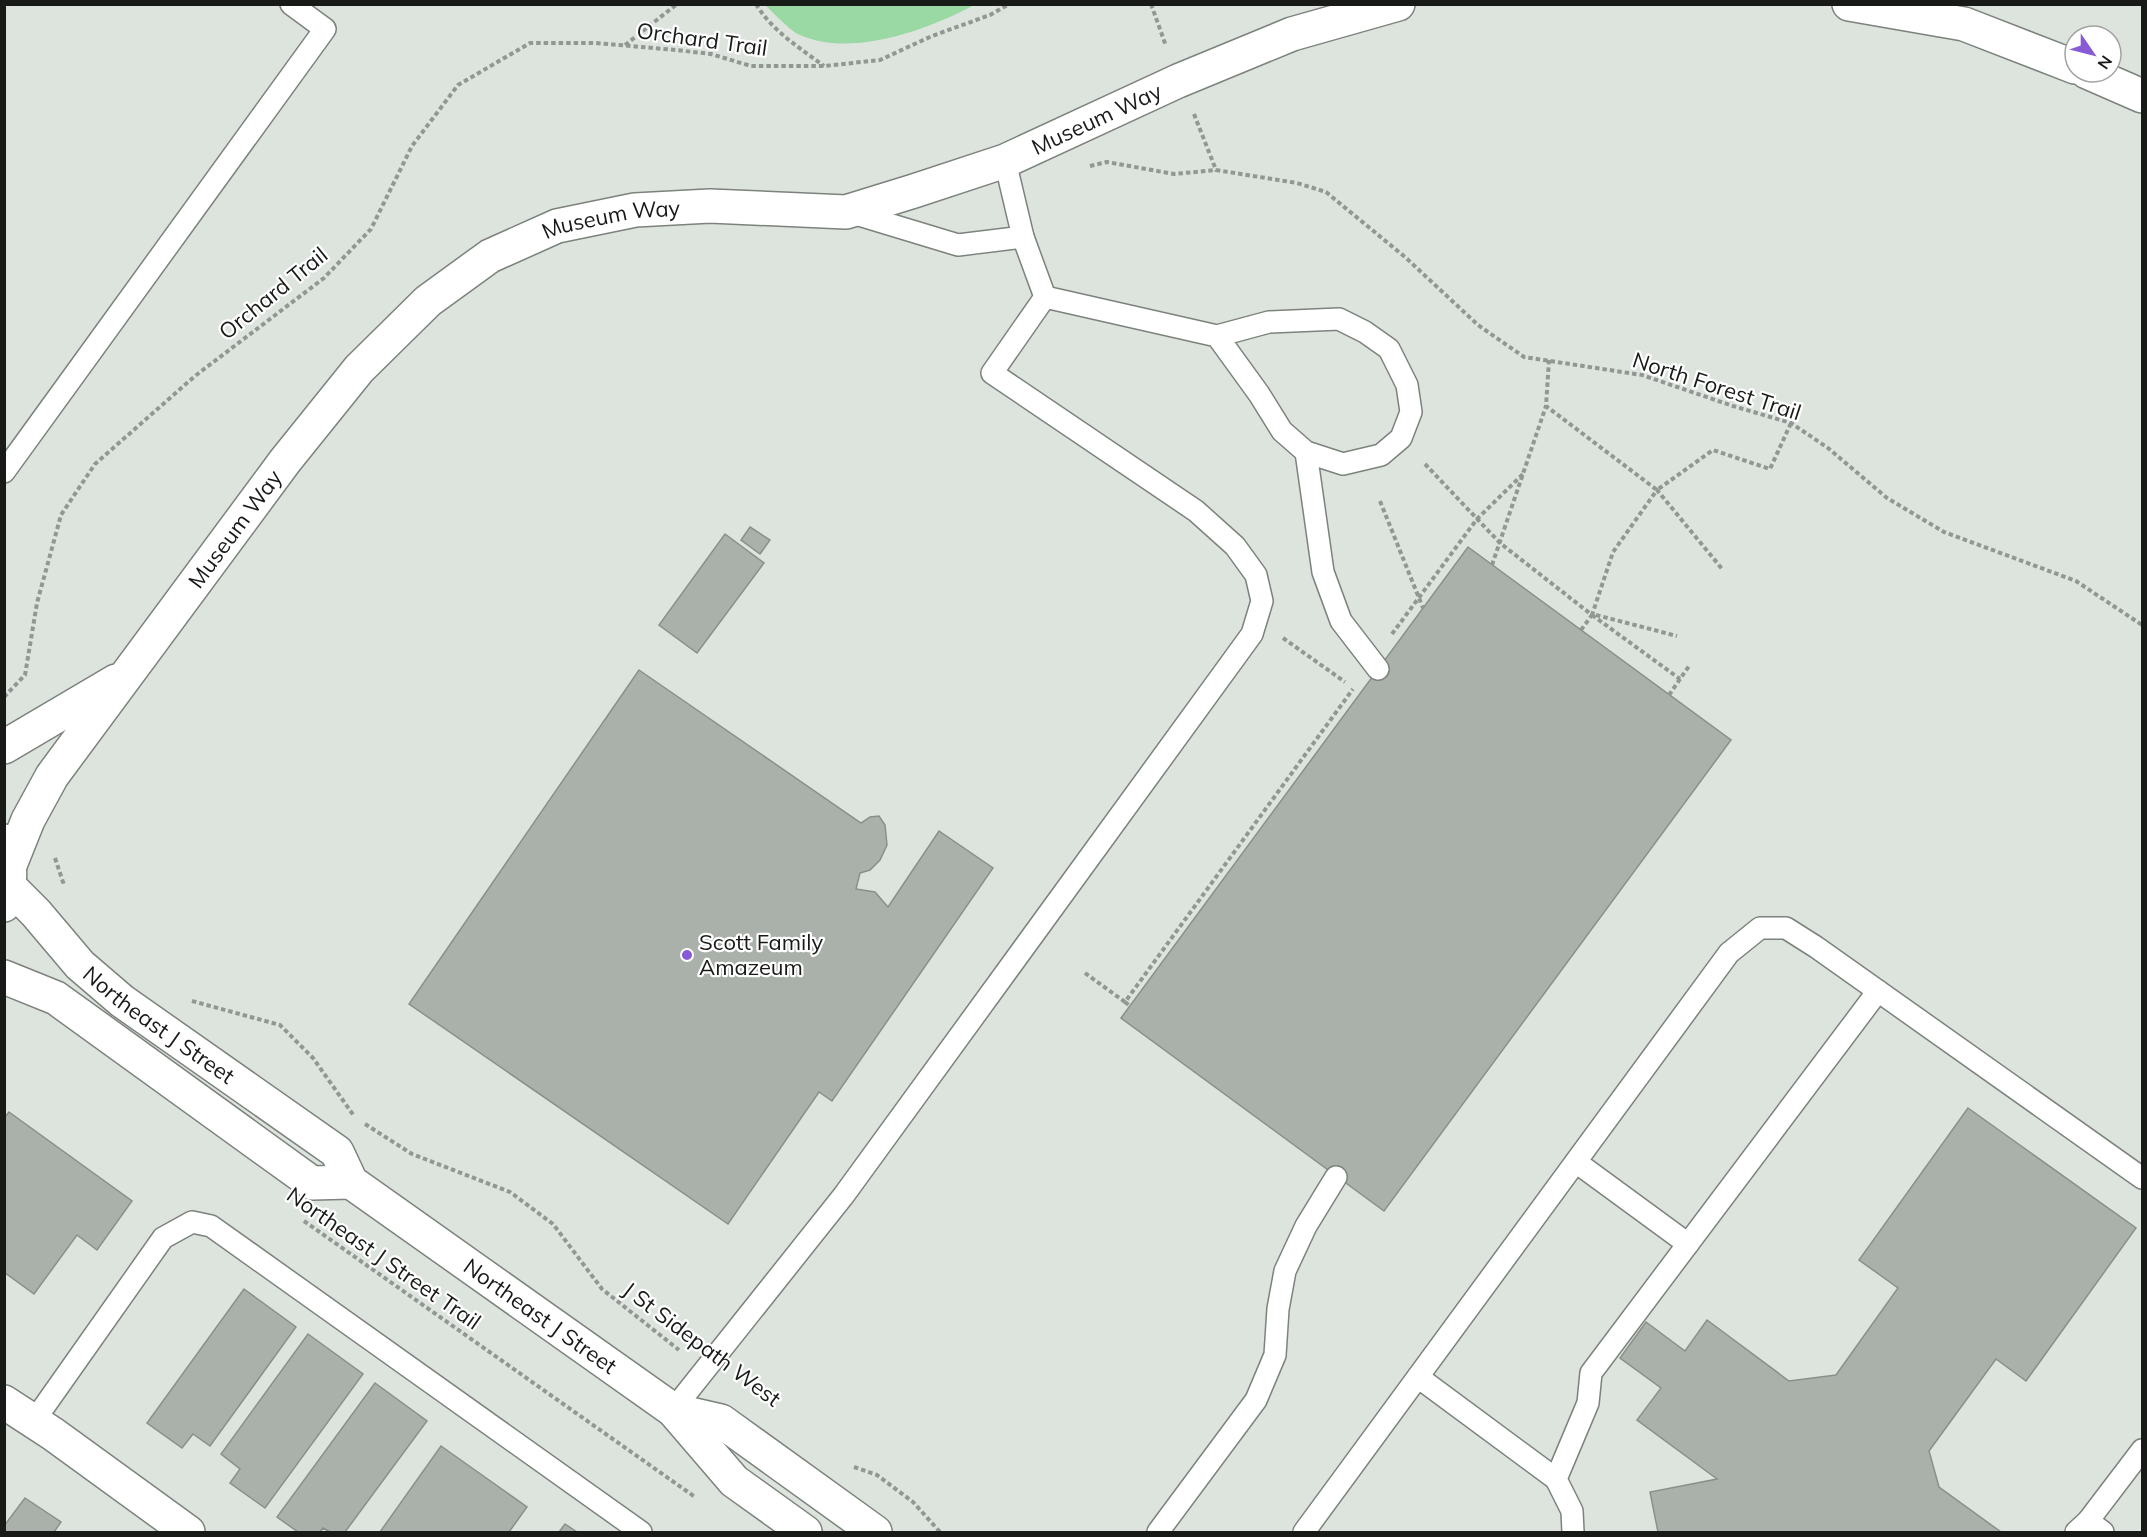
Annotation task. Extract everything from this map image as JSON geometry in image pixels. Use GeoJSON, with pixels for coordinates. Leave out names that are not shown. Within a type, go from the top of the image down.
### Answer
{"type":"FeatureCollection","features":[{"type":"Feature","properties":{"kind":"street","name":"Museum Way"},"geometry":{"type":"LineString","coordinates":[[4,747],[126,675],[285,460],[359,369],[428,301],[490,256],[557,226],[634,210],[710,206],[846,212],[1005,161],[1178,81],[1292,34],[1398,4]]}},
{"type":"Feature","properties":{"kind":"street"},"geometry":{"type":"LineString","coordinates":[[1849,4],[1964,24],[2063,62]]}},
{"type":"Feature","properties":{"kind":"street"},"geometry":{"type":"LineString","coordinates":[[2114,84],[2142,96]]}},
{"type":"Feature","properties":{"kind":"street"},"geometry":{"type":"LineString","coordinates":[[7,874],[28,820],[52,776],[126,675]]}},
{"type":"Feature","properties":{"kind":"street","name":"Northeast J Street"},"geometry":{"type":"LineString","coordinates":[[7,874],[80,965],[122,1001],[337,1152],[351,1182],[673,1410],[734,1481],[805,1533]]}},
{"type":"Feature","properties":{"kind":"street","name":"Northeast J Street"},"geometry":{"type":"LineString","coordinates":[[4,977],[56,998],[312,1183],[351,1182]]}},
{"type":"Feature","properties":{"kind":"street"},"geometry":{"type":"LineString","coordinates":[[4,1402],[34,1421],[188,1533]]}},
{"type":"Feature","properties":{"kind":"street","name":"Northeast J Street"},"geometry":{"type":"LineString","coordinates":[[673,1410],[721,1421],[875,1533]]}},
{"type":"Feature","properties":{"kind":"lane"},"geometry":{"type":"LineString","coordinates":[[4,472],[325,29],[291,4]]}},
{"type":"Feature","properties":{"kind":"lane"},"geometry":{"type":"LineString","coordinates":[[1005,161],[1023,237],[1045,297]]}},
{"type":"Feature","properties":{"kind":"lane"},"geometry":{"type":"LineString","coordinates":[[846,212],[958,245],[1023,237]]}},
{"type":"Feature","properties":{"kind":"lane"},"geometry":{"type":"LineString","coordinates":[[1045,297],[1217,336],[1269,322],[1339,319],[1365,332],[1389,349],[1407,385],[1411,412],[1401,438],[1381,455],[1344,464],[1306,452],[1282,430],[1217,336]]}},
{"type":"Feature","properties":{"kind":"lane"},"geometry":{"type":"LineString","coordinates":[[673,1410],[844,1195],[1252,634],[1257,620],[1262,601],[1256,575],[1235,546],[1196,512],[992,373],[1045,297]]}},
{"type":"Feature","properties":{"kind":"lane"},"geometry":{"type":"LineString","coordinates":[[1306,452],[1323,572],[1341,621],[1376,665]]}},
{"type":"Feature","properties":{"kind":"lane"},"geometry":{"type":"LineString","coordinates":[[1304,1533],[1729,953],[1760,927],[1786,928],[2142,1178]]}},
{"type":"Feature","properties":{"kind":"lane"},"geometry":{"type":"LineString","coordinates":[[1556,1479],[1588,1403],[1591,1372],[1878,991]]}},
{"type":"Feature","properties":{"kind":"lane"},"geometry":{"type":"LineString","coordinates":[[1576,1162],[1688,1244]]}},
{"type":"Feature","properties":{"kind":"lane"},"geometry":{"type":"LineString","coordinates":[[1158,1533],[1256,1400],[1275,1355],[1278,1310],[1285,1271],[1306,1226],[1336,1176]]}},
{"type":"Feature","properties":{"kind":"lane"},"geometry":{"type":"LineString","coordinates":[[34,1421],[163,1238],[192,1222],[211,1226],[641,1533]]}},
{"type":"Feature","properties":{"kind":"lane"},"geometry":{"type":"LineString","coordinates":[[1418,1377],[1556,1479],[1572,1511],[1573,1533]]}},
{"type":"Feature","properties":{"kind":"lane"},"geometry":{"type":"LineString","coordinates":[[2089,1529],[2142,1450]]}},
{"type":"Feature","properties":{"kind":"path"},"geometry":{"type":"LineString","coordinates":[[625,45],[677,4]]}},
{"type":"Feature","properties":{"kind":"path"},"geometry":{"type":"LineString","coordinates":[[756,4],[760,12],[787,40],[825,66]]}},
{"type":"Feature","properties":{"kind":"path","name":"Orchard Trail"},"geometry":{"type":"LineString","coordinates":[[4,698],[26,675],[37,603],[61,516],[94,464],[195,376],[332,270],[371,229],[412,146],[458,85],[530,43],[625,45],[711,54],[751,66],[825,66],[880,60],[932,36],[990,15],[1009,4]]}},
{"type":"Feature","properties":{"kind":"path"},"geometry":{"type":"LineString","coordinates":[[1151,4],[1178,81],[1191,103],[1216,170]]}},
{"type":"Feature","properties":{"kind":"path","name":"North Forest Trail"},"geometry":{"type":"LineString","coordinates":[[1086,167],[1107,162],[1174,174],[1216,170],[1297,183],[1326,192],[1405,257],[1478,325],[1524,357],[1642,375],[1791,423],[1828,448],[1887,498],[1944,532],[2076,582],[2142,625]]}},
{"type":"Feature","properties":{"kind":"path"},"geometry":{"type":"LineString","coordinates":[[1492,565],[1546,406],[1549,360]]}},
{"type":"Feature","properties":{"kind":"path"},"geometry":{"type":"LineString","coordinates":[[1546,406],[1657,490],[1724,570]]}},
{"type":"Feature","properties":{"kind":"path"},"geometry":{"type":"LineString","coordinates":[[1581,630],[1592,615],[1613,552],[1657,490],[1713,450],[1770,469],[1791,423]]}},
{"type":"Feature","properties":{"kind":"path"},"geometry":{"type":"LineString","coordinates":[[1425,464],[1500,543],[1592,615],[1680,679]]}},
{"type":"Feature","properties":{"kind":"path"},"geometry":{"type":"LineString","coordinates":[[1125,1002],[1353,688],[1376,665],[1419,598],[1477,519],[1523,474]]}},
{"type":"Feature","properties":{"kind":"path"},"geometry":{"type":"LineString","coordinates":[[1380,501],[1423,608]]}},
{"type":"Feature","properties":{"kind":"path"},"geometry":{"type":"LineString","coordinates":[[1592,615],[1677,636]]}},
{"type":"Feature","properties":{"kind":"path"},"geometry":{"type":"LineString","coordinates":[[1257,620],[1353,688]]}},
{"type":"Feature","properties":{"kind":"path"},"geometry":{"type":"LineString","coordinates":[[1669,695],[1689,666]]}},
{"type":"Feature","properties":{"kind":"path"},"geometry":{"type":"LineString","coordinates":[[54,857],[65,890]]}},
{"type":"Feature","properties":{"kind":"path"},"geometry":{"type":"LineString","coordinates":[[1085,973],[1130,1006]]}},
{"type":"Feature","properties":{"kind":"path"},"geometry":{"type":"LineString","coordinates":[[188,1000],[280,1025],[313,1058],[355,1117]]}},
{"type":"Feature","properties":{"kind":"path","name":"J St Sidepath West"},"geometry":{"type":"LineString","coordinates":[[365,1124],[412,1154],[510,1192],[554,1224],[602,1289],[664,1340],[706,1368]]}},
{"type":"Feature","properties":{"kind":"path","name":"Northeast J Street Trail"},"geometry":{"type":"LineString","coordinates":[[297,1216],[696,1498]]}},
{"type":"Feature","properties":{"kind":"path"},"geometry":{"type":"LineString","coordinates":[[846,1464],[877,1475],[914,1502],[940,1533]]}},
{"type":"Feature","properties":{"kind":"green space"},"geometry":{"type":"Polygon","coordinates":[[[765,5],[974,5],[912,32],[889,38],[842,44],[820,41],[796,33],[765,5]]]}},
{"type":"Feature","properties":{"kind":"building"},"geometry":{"type":"Polygon","coordinates":[[[750,527],[770,540],[760,554],[741,540],[750,527]]]}},
{"type":"Feature","properties":{"kind":"building"},"geometry":{"type":"Polygon","coordinates":[[[725,534],[764,563],[697,653],[659,625],[725,534]]]}},
{"type":"Feature","properties":{"kind":"building"},"geometry":{"type":"Polygon","coordinates":[[[1468,547],[1731,740],[1384,1211],[1121,1018],[1468,547]]]}},
{"type":"Feature","properties":{"kind":"building","name":"Scott Family Amazeum"},"geometry":{"type":"Polygon","coordinates":[[[639,670],[861,823],[870,817],[879,816],[885,825],[887,845],[880,860],[870,870],[860,873],[856,889],[875,892],[888,907],[939,831],[993,868],[832,1101],[819,1092],[728,1224],[409,1004],[639,670]]]}},
{"type":"Feature","properties":{"kind":"building"},"geometry":{"type":"Polygon","coordinates":[[[1968,1108],[2136,1228],[2026,1381],[1996,1359],[1929,1451],[1939,1487],[2001,1532],[1658,1532],[1650,1492],[1717,1479],[1637,1420],[1661,1388],[1620,1358],[1646,1322],[1685,1351],[1707,1320],[1789,1381],[1836,1375],[1898,1288],[1859,1260],[1968,1108]]]}},
{"type":"Feature","properties":{"kind":"building"},"geometry":{"type":"Polygon","coordinates":[[[9,1112],[132,1201],[97,1250],[77,1235],[34,1294],[4,1272],[4,1118],[9,1112]]]}},
{"type":"Feature","properties":{"kind":"building"},"geometry":{"type":"Polygon","coordinates":[[[244,1289],[296,1327],[210,1446],[193,1434],[182,1448],[147,1423],[244,1289]]]}},
{"type":"Feature","properties":{"kind":"building"},"geometry":{"type":"Polygon","coordinates":[[[308,1334],[363,1374],[265,1508],[230,1483],[240,1469],[221,1454],[308,1334]]]}},
{"type":"Feature","properties":{"kind":"building"},"geometry":{"type":"Polygon","coordinates":[[[375,1383],[427,1421],[345,1532],[330,1532],[323,1528],[320,1532],[298,1532],[277,1517],[375,1383]]]}},
{"type":"Feature","properties":{"kind":"building"},"geometry":{"type":"Polygon","coordinates":[[[441,1446],[527,1507],[509,1532],[380,1532],[441,1446]]]}},
{"type":"Feature","properties":{"kind":"building"},"geometry":{"type":"Polygon","coordinates":[[[25,1498],[61,1522],[54,1532],[4,1532],[4,1526],[25,1498]]]}},
{"type":"Feature","properties":{"kind":"building"},"geometry":{"type":"Polygon","coordinates":[[[565,1524],[577,1532],[559,1532],[565,1524]]]}},
{"type":"Feature","properties":{"kind":"place","name":"Scott Family Amazeum"},"geometry":{"type":"Point","coordinates":[687,955]}}]}
